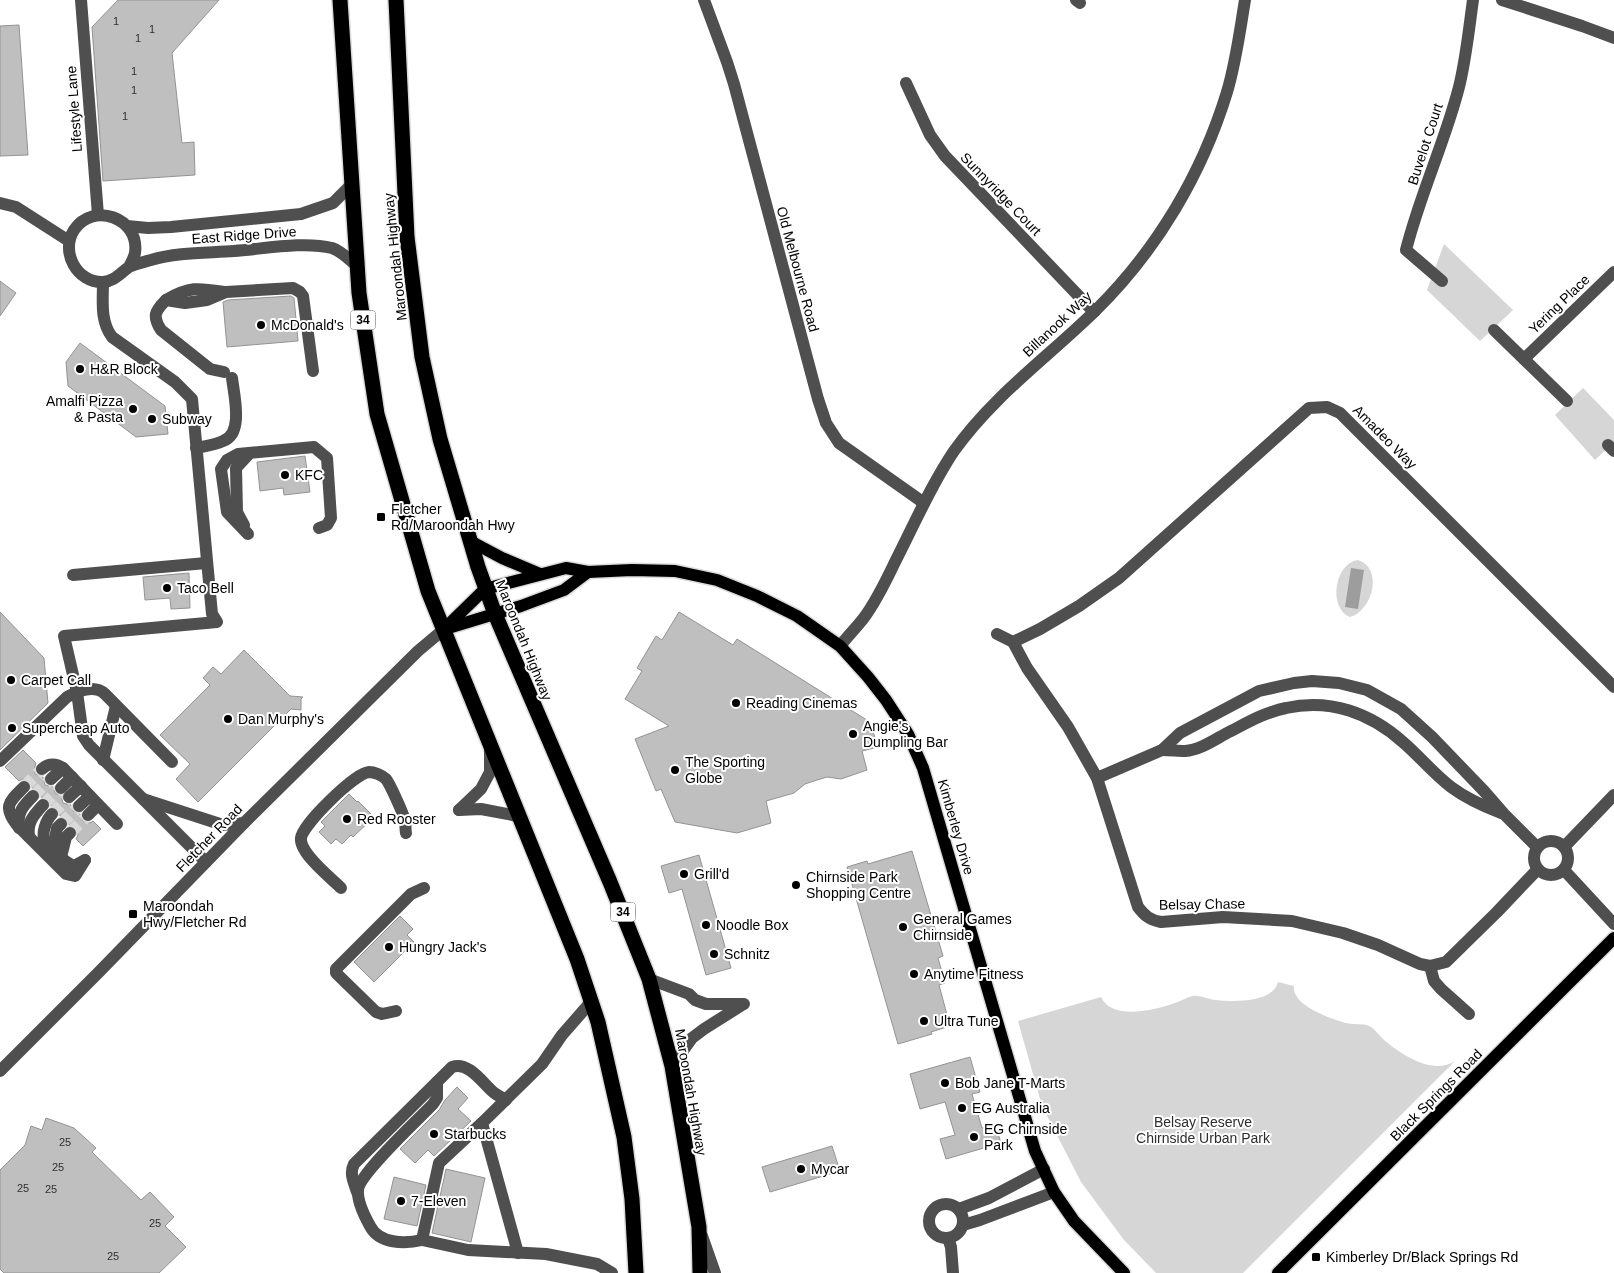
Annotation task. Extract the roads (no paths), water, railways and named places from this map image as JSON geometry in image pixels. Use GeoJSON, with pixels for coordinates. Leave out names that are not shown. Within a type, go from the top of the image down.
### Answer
{"type":"FeatureCollection","features":[{"type":"Feature","properties":{"kind":"highway","name":"34"},"geometry":{"type":"LineString","coordinates":[[340,0],[359,293],[377,414],[421,567],[443,630],[490,741],[518,816],[577,959],[590,1003],[598,1022],[624,1137],[632,1199],[636,1273]]}},
{"type":"Feature","properties":{"kind":"highway","name":"Maroondah Highway"},"geometry":{"type":"LineString","coordinates":[[396,0],[407,237],[422,357],[440,438],[485,589],[649,978],[672,1066],[699,1227],[700,1273]]}},
{"type":"Feature","properties":{"kind":"main road"},"geometry":{"type":"LineString","coordinates":[[470,541],[502,558],[540,574]]}},
{"type":"Feature","properties":{"kind":"main road","name":"Kimberley Drive"},"geometry":{"type":"LineString","coordinates":[[443,630],[485,589],[566,568],[588,572],[632,570],[675,572],[717,580],[757,596],[797,616],[840,646],[886,700],[908,734],[923,768],[1036,1151],[1054,1192],[1074,1221],[1124,1273]]}},
{"type":"Feature","properties":{"kind":"main road"},"geometry":{"type":"LineString","coordinates":[[443,630],[564,590],[588,572]]}},
{"type":"Feature","properties":{"kind":"main road","name":"Black Springs Road"},"geometry":{"type":"LineString","coordinates":[[1278,1273],[1614,938]]}},
{"type":"Feature","properties":{"kind":"street","name":"Lifestyle Lane"},"geometry":{"type":"LineString","coordinates":[[81,0],[98,215]]}},
{"type":"Feature","properties":{"kind":"street","name":"Old Melbourne Road"},"geometry":{"type":"LineString","coordinates":[[704,0],[727,62],[818,399],[826,422],[839,443],[924,503]]}},
{"type":"Feature","properties":{"kind":"street","name":"Billanook Way"},"geometry":{"type":"LineString","coordinates":[[840,646],[863,618],[885,583],[924,503],[954,452],[1008,390],[1094,312],[1120,285],[1145,254],[1189,186],[1211,138],[1228,90],[1246,0]]}},
{"type":"Feature","properties":{"kind":"street","name":"Buvelot Court"},"geometry":{"type":"LineString","coordinates":[[1442,281],[1406,250],[1459,86],[1473,0]]}},
{"type":"Feature","properties":{"kind":"street"},"geometry":{"type":"LineString","coordinates":[[1502,0],[1614,38]]}},
{"type":"Feature","properties":{"kind":"street","name":"Sunnyridge Court"},"geometry":{"type":"LineString","coordinates":[[906,83],[930,135],[945,156],[1094,312]]}},
{"type":"Feature","properties":{"kind":"street","name":"East Ridge Drive"},"geometry":{"type":"LineString","coordinates":[[127,226],[148,228],[172,227],[301,214],[333,203],[351,185]]}},
{"type":"Feature","properties":{"kind":"street"},"geometry":{"type":"LineString","coordinates":[[0,203],[16,207],[69,241]]}},
{"type":"Feature","properties":{"kind":"street"},"geometry":{"type":"LineString","coordinates":[[98,215],[114,217],[127,226],[134,239],[135,254],[129,267],[113,280],[103,282],[88,278],[76,270],[71,261],[69,251],[69,241],[79,223],[98,215]]}},
{"type":"Feature","properties":{"kind":"street","name":"East Ridge Drive"},"geometry":{"type":"LineString","coordinates":[[129,267],[153,259],[182,255],[313,245],[335,249],[357,266]]}},
{"type":"Feature","properties":{"kind":"street","name":"Yering Place"},"geometry":{"type":"LineString","coordinates":[[1524,359],[1614,272]]}},
{"type":"Feature","properties":{"kind":"street"},"geometry":{"type":"LineString","coordinates":[[103,282],[102,313],[105,328],[112,337],[186,392],[192,399],[206,563],[212,614],[217,622],[64,636],[77,692],[83,736],[103,760],[206,862]]}},
{"type":"Feature","properties":{"kind":"street"},"geometry":{"type":"LineString","coordinates":[[196,448],[223,442],[235,432],[236,419],[228,375],[210,369],[161,330],[156,322],[156,314],[159,307],[166,300],[185,303],[207,300],[226,292],[293,288],[303,296],[313,371]]}},
{"type":"Feature","properties":{"kind":"street"},"geometry":{"type":"LineString","coordinates":[[1494,330],[1566,401]]}},
{"type":"Feature","properties":{"kind":"street","name":"Amadeo Way"},"geometry":{"type":"LineString","coordinates":[[1013,642],[1040,629],[1079,606],[1119,578],[1309,408],[1327,407],[1340,413],[1614,687]]}},
{"type":"Feature","properties":{"kind":"street"},"geometry":{"type":"LineString","coordinates":[[248,534],[237,512],[236,468],[250,453],[314,447],[327,458],[331,518],[327,525],[319,528]]}},
{"type":"Feature","properties":{"kind":"street"},"geometry":{"type":"LineString","coordinates":[[73,575],[206,563]]}},
{"type":"Feature","properties":{"kind":"street","name":"Fletcher Road"},"geometry":{"type":"LineString","coordinates":[[0,1071],[244,823],[418,651],[443,630]]}},
{"type":"Feature","properties":{"kind":"street"},"geometry":{"type":"LineString","coordinates":[[998,634],[1013,642]]}},
{"type":"Feature","properties":{"kind":"street","name":"Belsay Chase"},"geometry":{"type":"LineString","coordinates":[[1013,642],[1027,668],[1068,727],[1097,778],[1138,907],[1144,915],[1153,921],[1161,922],[1223,917],[1292,921],[1352,936],[1378,945],[1420,964],[1430,966]]}},
{"type":"Feature","properties":{"kind":"street"},"geometry":{"type":"LineString","coordinates":[[1097,778],[1162,750],[1180,733],[1259,691],[1312,681],[1339,683],[1367,690],[1401,709],[1432,737],[1537,847]]}},
{"type":"Feature","properties":{"kind":"street"},"geometry":{"type":"LineString","coordinates":[[0,761],[67,697],[77,692],[93,689],[101,690],[172,762]]}},
{"type":"Feature","properties":{"kind":"street"},"geometry":{"type":"LineString","coordinates":[[1162,750],[1186,751],[1204,746],[1262,716],[1285,708],[1311,704],[1337,707],[1372,718],[1391,730],[1450,786],[1469,800],[1504,814]]}},
{"type":"Feature","properties":{"kind":"street"},"geometry":{"type":"LineString","coordinates":[[103,760],[116,706]]}},
{"type":"Feature","properties":{"kind":"street"},"geometry":{"type":"LineString","coordinates":[[490,741],[490,772],[480,789],[460,810],[481,809],[518,816]]}},
{"type":"Feature","properties":{"kind":"street"},"geometry":{"type":"LineString","coordinates":[[341,888],[304,851],[301,838],[306,828],[323,808],[348,785],[363,773],[376,773],[386,779],[405,821],[406,833]]}},
{"type":"Feature","properties":{"kind":"street"},"geometry":{"type":"LineString","coordinates":[[81,786],[56,783],[81,786],[117,824]]}},
{"type":"Feature","properties":{"kind":"street"},"geometry":{"type":"LineString","coordinates":[[81,786],[83,811]]}},
{"type":"Feature","properties":{"kind":"street"},"geometry":{"type":"LineString","coordinates":[[24,832],[31,817],[47,810],[45,841],[74,866],[85,860],[75,876],[66,874],[24,832],[18,815],[29,791]]}},
{"type":"Feature","properties":{"kind":"street"},"geometry":{"type":"LineString","coordinates":[[1564,847],[1614,795]]}},
{"type":"Feature","properties":{"kind":"street"},"geometry":{"type":"LineString","coordinates":[[141,798],[223,825],[244,823]]}},
{"type":"Feature","properties":{"kind":"street"},"geometry":{"type":"LineString","coordinates":[[57,853],[66,837],[65,828]]}},
{"type":"Feature","properties":{"kind":"street"},"geometry":{"type":"LineString","coordinates":[[1550,841],[1556,841],[1564,847],[1568,856],[1564,870],[1550,876],[1537,870],[1533,856],[1537,847],[1550,841]]}},
{"type":"Feature","properties":{"kind":"street"},"geometry":{"type":"LineString","coordinates":[[1469,1014],[1441,990],[1434,981],[1430,966],[1446,962],[1537,870]]}},
{"type":"Feature","properties":{"kind":"street"},"geometry":{"type":"LineString","coordinates":[[1564,870],[1614,924]]}},
{"type":"Feature","properties":{"kind":"street"},"geometry":{"type":"LineString","coordinates":[[396,1011],[382,1014],[376,1012],[336,973],[336,969],[411,894],[424,888]]}},
{"type":"Feature","properties":{"kind":"street"},"geometry":{"type":"LineString","coordinates":[[649,978],[689,994],[695,1000],[706,1004],[744,1004],[704,1028],[692,1038],[672,1066]]}},
{"type":"Feature","properties":{"kind":"street"},"geometry":{"type":"LineString","coordinates":[[422,1240],[439,1164],[542,1064],[562,1035],[590,1003]]}},
{"type":"Feature","properties":{"kind":"street"},"geometry":{"type":"LineString","coordinates":[[506,1100],[473,1073],[458,1065],[452,1067],[437,1082],[437,1098],[433,1104],[370,1169],[359,1184],[357,1192],[371,1228],[376,1234],[399,1243],[422,1240],[468,1250],[546,1254],[597,1264],[612,1273]]}},
{"type":"Feature","properties":{"kind":"street"},"geometry":{"type":"LineString","coordinates":[[482,1123],[518,1253]]}},
{"type":"Feature","properties":{"kind":"street"},"geometry":{"type":"LineString","coordinates":[[959,1209],[988,1198],[1044,1169]]}},
{"type":"Feature","properties":{"kind":"street"},"geometry":{"type":"LineString","coordinates":[[963,1225],[1054,1192]]}},
{"type":"Feature","properties":{"kind":"street"},"geometry":{"type":"LineString","coordinates":[[944,1203],[959,1209],[962,1214],[963,1225],[957,1234],[948,1238],[937,1236],[932,1232],[929,1223],[930,1214],[935,1207],[944,1203]]}},
{"type":"Feature","properties":{"kind":"street"},"geometry":{"type":"LineString","coordinates":[[699,1227],[715,1273]]}},
{"type":"Feature","properties":{"kind":"street"},"geometry":{"type":"LineString","coordinates":[[948,1238],[951,1247],[953,1273]]}},
{"type":"Feature","properties":{"kind":"tunnel"},"geometry":{"type":"LineString","coordinates":[[24,787],[42,769]]}},
{"type":"Feature","properties":{"kind":"tunnel"},"geometry":{"type":"LineString","coordinates":[[33,796],[51,779]]}},
{"type":"Feature","properties":{"kind":"tunnel"},"geometry":{"type":"LineString","coordinates":[[43,805],[61,788]]}},
{"type":"Feature","properties":{"kind":"tunnel"},"geometry":{"type":"LineString","coordinates":[[52,814],[69,797]]}},
{"type":"Feature","properties":{"kind":"tunnel"},"geometry":{"type":"LineString","coordinates":[[61,824],[79,806]]}},
{"type":"Feature","properties":{"kind":"tunnel"},"geometry":{"type":"LineString","coordinates":[[70,833],[88,815]]}},
{"type":"Feature","properties":{"kind":"place","name":"McDonald's"},"geometry":{"type":"Point","coordinates":[261,325]}},
{"type":"Feature","properties":{"kind":"place","name":"H&R Block"},"geometry":{"type":"Point","coordinates":[80,369]}},
{"type":"Feature","properties":{"kind":"place","name":"Amalfi Pizza & Pasta"},"geometry":{"type":"Point","coordinates":[133,409]}},
{"type":"Feature","properties":{"kind":"place","name":"Subway"},"geometry":{"type":"Point","coordinates":[152,419]}},
{"type":"Feature","properties":{"kind":"place","name":"KFC"},"geometry":{"type":"Point","coordinates":[285,475]}},
{"type":"Feature","properties":{"kind":"place","name":"Fletcher Rd/Maroondah Hwy"},"geometry":{"type":"Point","coordinates":[381,517]}},
{"type":"Feature","properties":{"kind":"place","name":"Taco Bell"},"geometry":{"type":"Point","coordinates":[167,588]}},
{"type":"Feature","properties":{"kind":"place","name":"Carpet Call"},"geometry":{"type":"Point","coordinates":[11,680]}},
{"type":"Feature","properties":{"kind":"place","name":"Reading Cinemas"},"geometry":{"type":"Point","coordinates":[736,703]}},
{"type":"Feature","properties":{"kind":"place","name":"Dan Murphy's"},"geometry":{"type":"Point","coordinates":[228,719]}},
{"type":"Feature","properties":{"kind":"place","name":"Supercheap Auto"},"geometry":{"type":"Point","coordinates":[12,728]}},
{"type":"Feature","properties":{"kind":"place","name":"Angie's Dumpling Bar"},"geometry":{"type":"Point","coordinates":[853,734]}},
{"type":"Feature","properties":{"kind":"place","name":"The Sporting Globe"},"geometry":{"type":"Point","coordinates":[675,770]}},
{"type":"Feature","properties":{"kind":"place","name":"Red Rooster"},"geometry":{"type":"Point","coordinates":[347,819]}},
{"type":"Feature","properties":{"kind":"place","name":"Grill'd"},"geometry":{"type":"Point","coordinates":[684,874]}},
{"type":"Feature","properties":{"kind":"place","name":"Chirnside Park Shopping Centre"},"geometry":{"type":"Point","coordinates":[796,885]}},
{"type":"Feature","properties":{"kind":"place","name":"Maroondah Hwy/Fletcher Rd"},"geometry":{"type":"Point","coordinates":[133,914]}},
{"type":"Feature","properties":{"kind":"place","name":"Noodle Box"},"geometry":{"type":"Point","coordinates":[706,925]}},
{"type":"Feature","properties":{"kind":"place","name":"General Games Chirnside"},"geometry":{"type":"Point","coordinates":[903,927]}},
{"type":"Feature","properties":{"kind":"place","name":"Hungry Jack's"},"geometry":{"type":"Point","coordinates":[389,947]}},
{"type":"Feature","properties":{"kind":"place","name":"Schnitz"},"geometry":{"type":"Point","coordinates":[714,954]}},
{"type":"Feature","properties":{"kind":"place","name":"Anytime Fitness"},"geometry":{"type":"Point","coordinates":[914,974]}},
{"type":"Feature","properties":{"kind":"place","name":"Ultra Tune"},"geometry":{"type":"Point","coordinates":[924,1021]}},
{"type":"Feature","properties":{"kind":"place","name":"Bob Jane T-Marts"},"geometry":{"type":"Point","coordinates":[945,1083]}},
{"type":"Feature","properties":{"kind":"place","name":"EG Australia"},"geometry":{"type":"Point","coordinates":[962,1108]}},
{"type":"Feature","properties":{"kind":"place","name":"Starbucks"},"geometry":{"type":"Point","coordinates":[434,1134]}},
{"type":"Feature","properties":{"kind":"place","name":"EG Chirnside Park"},"geometry":{"type":"Point","coordinates":[974,1137]}},
{"type":"Feature","properties":{"kind":"place","name":"Mycar"},"geometry":{"type":"Point","coordinates":[801,1169]}},
{"type":"Feature","properties":{"kind":"place","name":"7-Eleven"},"geometry":{"type":"Point","coordinates":[401,1201]}},
{"type":"Feature","properties":{"kind":"place","name":"Kimberley Dr/Black Springs Rd"},"geometry":{"type":"Point","coordinates":[1316,1257]}},
{"type":"Feature","properties":{"kind":"park label","name":"Belsay Reserve Chirnside Urban Park"},"geometry":{"type":"Point","coordinates":[1203,1130]}}]}
